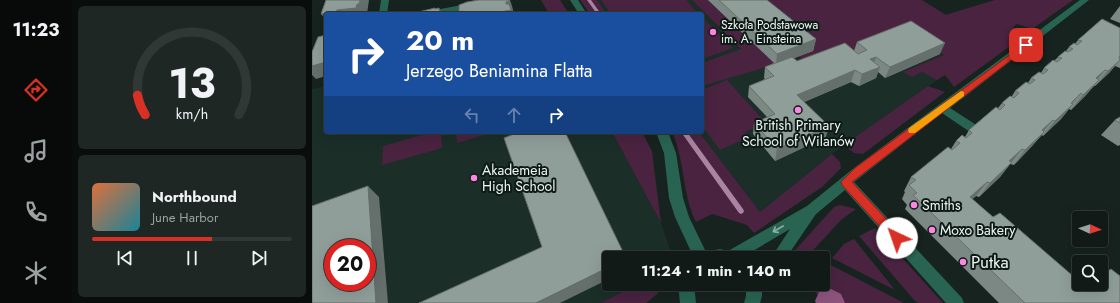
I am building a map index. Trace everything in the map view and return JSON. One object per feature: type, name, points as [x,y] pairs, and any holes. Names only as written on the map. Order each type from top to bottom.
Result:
[{"type":"street","points":[[383,12],[385,0]]},
{"type":"street","points":[[440,12],[501,0]]},
{"type":"street","points":[[574,0],[582,12]]},
{"type":"street","points":[[743,251],[812,210],[858,171],[1085,0]]},
{"type":"street","points":[[942,108],[977,130]]},
{"type":"street","points":[[663,134],[670,152],[676,198],[682,218],[698,251]]},
{"type":"street","points":[[846,182],[956,303]]},
{"type":"street","points":[[783,251],[812,210]]},
{"type":"shaded area","points":[[541,0],[560,0],[568,12],[548,12]]},
{"type":"shaded area","points":[[580,0],[597,0],[606,12],[589,12]]},
{"type":"shaded area","name":"British Primary School of Wilanów","points":[[597,0],[692,0],[704,12],[606,12]]},
{"type":"shaded area","points":[[601,0],[686,0],[697,12],[610,12]]},
{"type":"shaded area","points":[[692,0],[922,0],[946,15],[995,0],[1073,0],[1032,29],[1017,24],[1013,27],[1025,35],[954,87],[945,75],[937,80],[922,72],[912,77],[903,72],[944,55],[907,31],[851,53],[809,64],[800,57],[704,85],[704,62],[741,49]]},
{"type":"shaded area","name":"British Primary School of Wilanów","points":[[995,0],[1051,0],[832,154],[760,212],[701,134],[704,134],[704,12],[760,69]]},
{"type":"shaded area","points":[[704,19],[733,48],[704,58]]},
{"type":"shaded area","points":[[727,80],[766,123],[745,132],[749,137],[720,150],[704,129],[704,89]]},
{"type":"shaded area","name":"Akademeia High School","points":[[324,86],[324,134],[613,134],[661,223],[671,251],[602,251],[602,291],[659,291],[646,303],[312,303],[312,89]]},
{"type":"shaded area","points":[[928,86],[945,92],[863,154],[854,153],[844,145]]},
{"type":"shaded area","points":[[426,134],[441,134],[442,148],[382,165],[383,146]]},
{"type":"shaded area","points":[[456,134],[488,134],[457,143]]},
{"type":"shaded area","points":[[613,134],[643,134],[652,151],[661,223]]},
{"type":"shaded area","points":[[673,134],[701,134],[760,212],[832,154],[840,162],[841,168],[822,187],[754,233],[747,225],[712,214],[696,222],[688,200]]},
{"type":"shaded area","points":[[840,205],[856,209],[841,220],[812,251],[794,251],[834,207]]},
{"type":"shaded area","points":[[875,228],[943,303],[919,303],[915,301],[859,236]]},
{"type":"shaded area","points":[[854,239],[895,290],[832,258],[844,244]]},
{"type":"shaded area","points":[[830,265],[904,303],[842,303],[828,293],[820,299],[815,291],[830,291]]},
{"type":"shaded area","points":[[624,291],[659,291],[646,303],[601,303]]},
{"type":"building","points":[[326,0],[360,0],[356,8],[337,10],[336,12],[324,12],[324,14],[321,14]]},
{"type":"building","points":[[479,0],[509,0],[506,4],[509,4],[511,10],[500,12],[459,12],[459,5]]},
{"type":"building","points":[[719,0],[767,0],[816,39],[777,54]]},
{"type":"building","points":[[439,8],[440,12],[418,12]]},
{"type":"building","points":[[1102,19],[1120,28],[1120,60],[1108,71],[1105,70],[1097,77],[1096,78],[1099,80],[1083,95],[1081,93],[1071,103],[1073,104],[1055,121],[1053,120],[1042,130],[1044,132],[1025,150],[1022,149],[1009,161],[1012,162],[990,183],[987,182],[970,197],[993,217],[1000,213],[1072,275],[1072,291],[1108,291],[1108,271],[1111,269],[1120,276],[1120,303],[1025,303],[913,195],[917,193],[909,185],[916,180],[911,177],[948,147],[952,150],[960,143],[956,141],[962,135],[966,138],[972,133],[969,130],[996,107],[1000,110],[1005,105],[1002,103],[1010,96],[1014,98],[1019,93],[1015,91],[1026,82],[1030,84],[1035,80],[1031,78],[1039,72],[1043,74],[1048,70],[1044,68],[1053,60],[1057,62],[1062,58],[1058,57],[1065,51],[1068,52],[1073,49],[1069,47],[1074,43],[1077,45],[1082,41],[1078,40]]},
{"type":"building","points":[[911,21],[945,43],[890,67],[876,57],[870,59],[880,67],[862,74],[855,70],[797,95],[829,126],[777,149],[754,123],[775,114],[749,86],[774,76],[765,67],[792,57],[797,61],[845,43],[858,54],[867,50],[857,42]]},
{"type":"building","points":[[324,36],[324,63],[312,66],[312,52],[318,37]]},
{"type":"building","points":[[1120,117],[1120,123],[1115,120]]},
{"type":"building","points":[[514,134],[566,134],[623,251],[602,251],[602,270],[536,303],[419,303],[542,247],[504,138]]},
{"type":"building","points":[[368,186],[372,239],[324,239],[324,291],[375,291],[376,303],[312,303],[312,206]]},
{"type":"waterway","points":[[589,0],[598,12]]},
{"type":"waterway","points":[[685,134],[741,211]]},
{"type":"slow traffic","points":[[912,130],[961,94]]},
{"type":"place","name":"Szkoła Podstawowa im. A. Einsteina","points":[[713,32]]},
{"type":"place","name":"British Primary School of Wilanów","points":[[798,110]]},
{"type":"place","name":"Akademeia High School","points":[[474,178]]},
{"type":"place","name":"Smiths","points":[[914,205]]},
{"type":"place","name":"Moxo Bakery","points":[[932,230]]},
{"type":"place","name":"Putka","points":[[963,262]]},
{"type":"route","points":[[897,238],[846,182],[858,171],[1026,45]]}]
